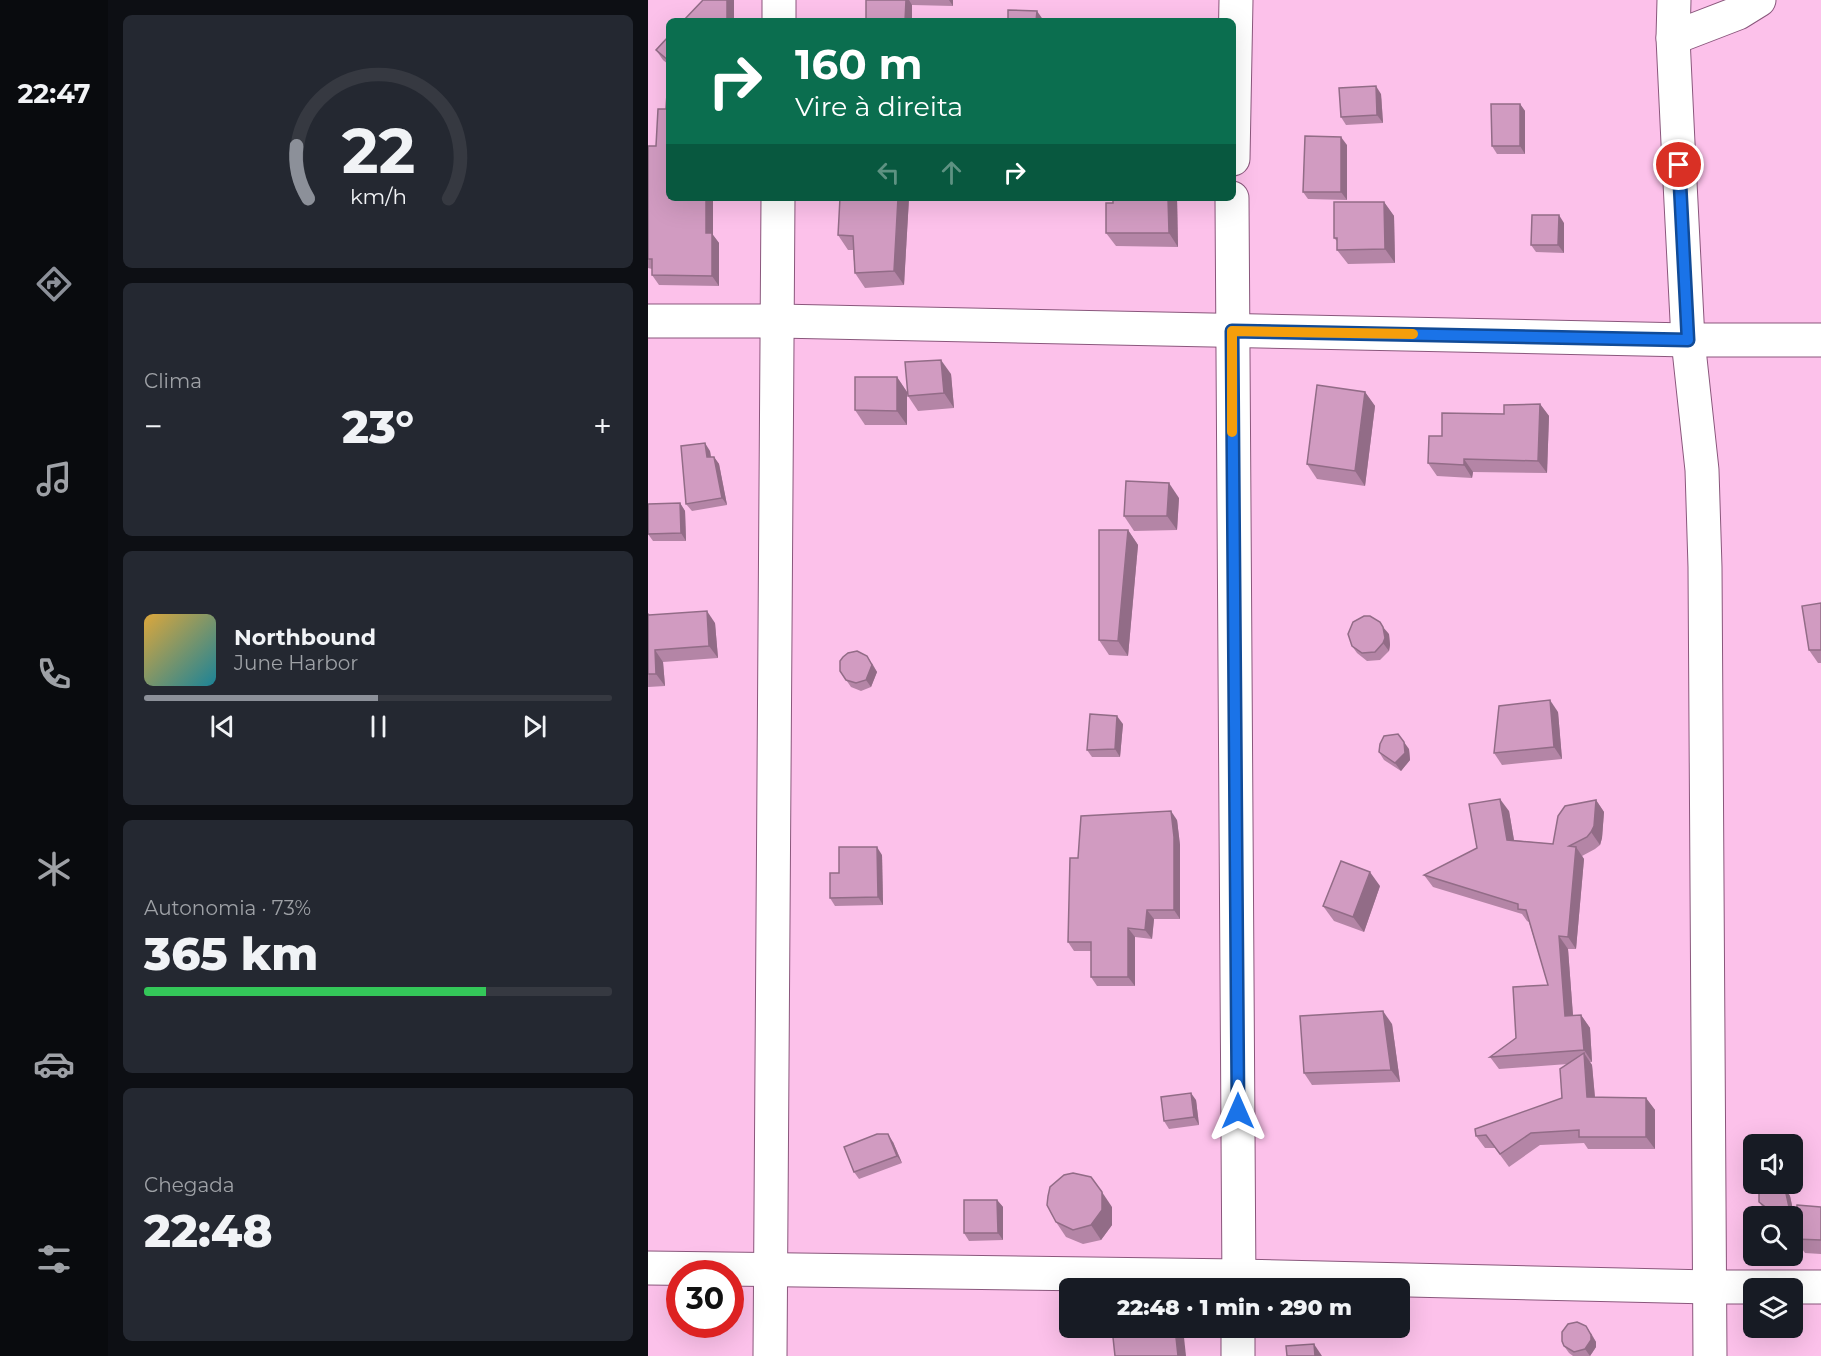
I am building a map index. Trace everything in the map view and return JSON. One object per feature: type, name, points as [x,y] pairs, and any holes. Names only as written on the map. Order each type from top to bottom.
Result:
[{"type":"street","points":[[779,0],[779,18]]},
{"type":"street","points":[[1236,0],[1236,18]]},
{"type":"street","points":[[1674,0],[1673,38],[1688,340],[1702,470],[1705,567],[1710,1356]]},
{"type":"street","points":[[1673,38],[1737,13],[1759,0]]},
{"type":"street","points":[[770,1356],[778,201]]},
{"type":"street","points":[[1232,201],[1239,1278]]},
{"type":"street","points":[[648,321],[778,321],[1688,340],[1821,340]]},
{"type":"street","points":[[648,1268],[1083,1278]]},
{"type":"street","points":[[1410,1284],[1821,1287]]},
{"type":"street","points":[[1238,1338],[1238,1356]]},
{"type":"building","points":[[703,0],[727,0],[727,18],[686,18]]},
{"type":"building","points":[[866,0],[906,0],[905,18],[866,18]]},
{"type":"building","points":[[1008,10],[1037,11],[1036,18],[1008,18]]},
{"type":"building","points":[[666,39],[666,58],[656,50]]},
{"type":"building","points":[[1376,86],[1377,115],[1341,117],[1339,88]]},
{"type":"building","points":[[1491,104],[1520,104],[1520,146],[1492,146]]},
{"type":"building","points":[[658,109],[666,109],[666,201],[706,201],[706,233],[712,233],[712,276],[652,275],[652,259],[648,259],[648,146],[656,146]]},
{"type":"building","points":[[1305,136],[1341,137],[1341,192],[1303,192]]},
{"type":"building","points":[[840,201],[898,201],[894,271],[855,273],[853,236],[838,235]]},
{"type":"building","points":[[1113,201],[1168,201],[1169,233],[1106,233],[1106,203],[1113,203]]},
{"type":"building","points":[[1334,202],[1384,202],[1385,249],[1337,250],[1337,238],[1334,238]]},
{"type":"building","points":[[1532,215],[1559,215],[1558,245],[1531,245]]},
{"type":"building","points":[[941,360],[944,393],[908,396],[905,362]]},
{"type":"building","points":[[855,377],[897,377],[897,411],[855,410]]},
{"type":"building","points":[[1317,385],[1365,392],[1355,471],[1307,464]]},
{"type":"building","points":[[1540,404],[1538,461],[1464,459],[1464,465],[1428,463],[1429,436],[1442,436],[1442,413],[1504,414],[1504,405]]},
{"type":"building","points":[[705,443],[707,457],[714,457],[722,498],[686,504],[681,446]]},
{"type":"building","points":[[1126,481],[1169,483],[1167,516],[1124,516]]},
{"type":"building","points":[[680,503],[681,533],[648,534],[648,504]]},
{"type":"building","points":[[1099,530],[1128,530],[1118,641],[1099,640]]},
{"type":"building","points":[[1821,603],[1821,650],[1809,650],[1802,606]]},
{"type":"building","points":[[707,611],[709,646],[655,650],[656,674],[648,674],[648,614]]},
{"type":"building","points":[[1364,616],[1370,616],[1380,622],[1383,627],[1385,638],[1375,652],[1362,653],[1352,646],[1348,634],[1353,622]]},
{"type":"building","points":[[857,651],[867,656],[872,665],[866,680],[856,683],[846,680],[840,671],[840,661],[848,653]]},
{"type":"building","points":[[1550,700],[1554,747],[1494,753],[1499,706]]},
{"type":"building","points":[[1090,714],[1117,716],[1115,749],[1087,750]]},
{"type":"building","points":[[1398,734],[1404,742],[1405,753],[1395,763],[1379,752],[1384,736]]},
{"type":"building","points":[[1500,799],[1507,840],[1553,844],[1558,816],[1565,806],[1596,800],[1594,826],[1591,832],[1587,837],[1569,846],[1576,847],[1568,937],[1559,936],[1565,1016],[1581,1015],[1584,1050],[1490,1057],[1516,1038],[1513,987],[1548,985],[1526,910],[1518,909],[1518,904],[1424,875],[1477,848],[1469,804]]},
{"type":"building","points":[[1171,811],[1174,837],[1174,910],[1147,910],[1145,930],[1128,928],[1128,977],[1091,977],[1091,942],[1068,942],[1070,858],[1078,858],[1081,816]]},
{"type":"building","points":[[839,847],[877,847],[878,897],[830,898],[830,873],[839,873]]},
{"type":"building","points":[[1341,861],[1370,872],[1353,917],[1323,906]]},
{"type":"building","points":[[1383,1011],[1391,1070],[1304,1073],[1300,1016]]},
{"type":"building","points":[[1584,1053],[1587,1097],[1646,1098],[1646,1137],[1579,1137],[1579,1130],[1531,1133],[1500,1154],[1486,1135],[1476,1136],[1475,1129],[1562,1098],[1560,1069]]},
{"type":"building","points":[[1191,1093],[1194,1117],[1164,1121],[1161,1097]]},
{"type":"building","points":[[877,1134],[888,1134],[897,1156],[854,1172],[844,1147]]},
{"type":"building","points":[[1073,1173],[1091,1177],[1102,1192],[1102,1210],[1091,1225],[1073,1230],[1056,1222],[1047,1205],[1050,1187],[1064,1175]]},
{"type":"building","points":[[1759,1194],[1786,1194],[1789,1206],[1764,1206],[1759,1202]]},
{"type":"building","points":[[964,1200],[997,1200],[998,1233],[964,1233]]},
{"type":"building","points":[[1797,1205],[1821,1207],[1821,1240],[1803,1239],[1803,1206]]},
{"type":"building","points":[[1577,1322],[1586,1326],[1591,1340],[1585,1349],[1574,1352],[1564,1346],[1562,1332],[1568,1324]]},
{"type":"building","points":[[1113,1338],[1176,1338],[1178,1356],[1115,1356]]},
{"type":"building","points":[[1314,1344],[1315,1356],[1287,1356],[1286,1346]]},
{"type":"slow traffic","points":[[1232,432],[1232,331],[1413,334]]},
{"type":"route","points":[[1238,1111],[1232,331],[1688,340],[1679,165]]}]
